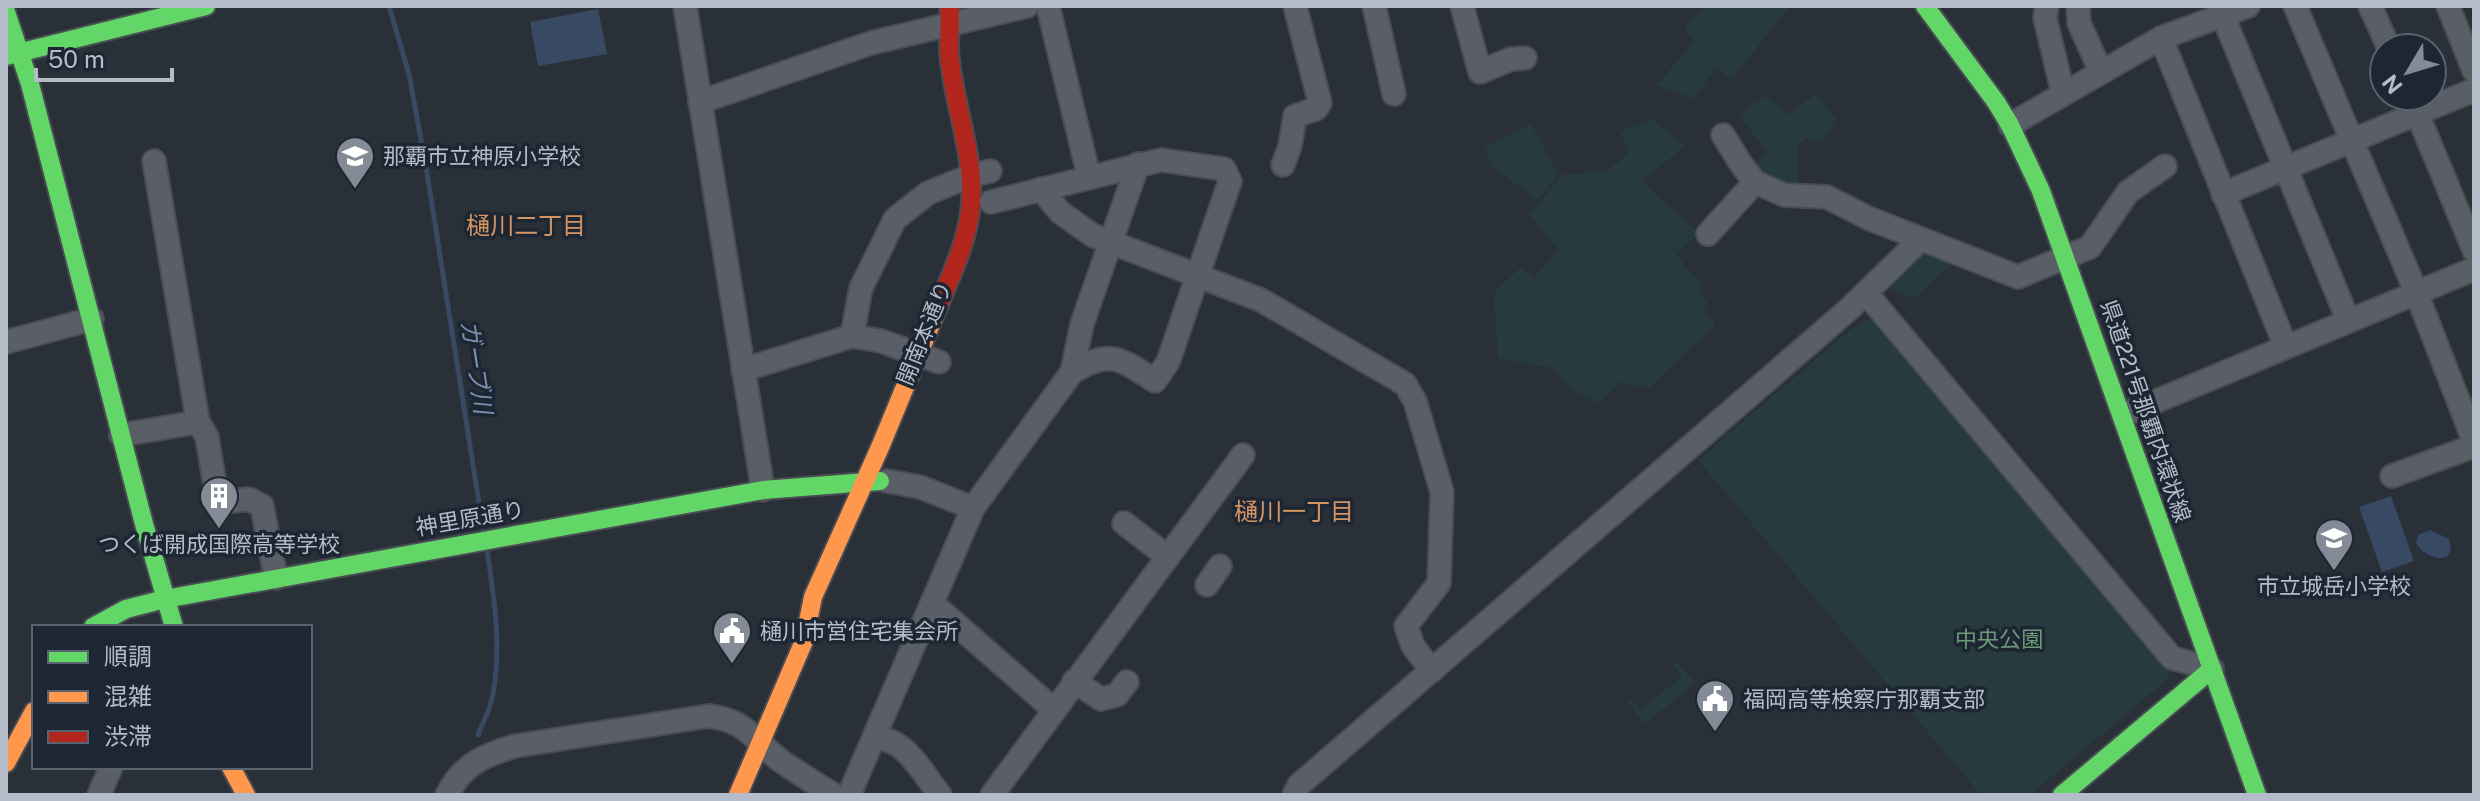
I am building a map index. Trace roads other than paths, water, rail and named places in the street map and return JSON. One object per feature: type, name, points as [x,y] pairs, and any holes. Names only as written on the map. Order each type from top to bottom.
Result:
[{"type":"main road","points":[[13,54],[166,11],[206,6]]},
{"type":"main road","name":"県道221号那覇内環状線","points":[[1925,6],[2010,125],[2041,191],[2257,795]]},
{"type":"main road","points":[[6,12],[13,54],[30,84],[173,625]]},
{"type":"main road","points":[[951,15],[966,45]]},
{"type":"main road","name":"開南本通り","points":[[951,15],[949,58],[991,202],[987,225]]},
{"type":"main road","name":"開南本通り","points":[[804,641],[813,597],[863,482],[934,360],[971,203],[983,167]]},
{"type":"main road","name":"神里原通り","points":[[97,625],[126,609],[165,599],[491,538],[763,490],[887,481]]},
{"type":"main road","name":"開南本通り","points":[[738,795],[804,641],[835,593]]},
{"type":"main road","points":[[2062,795],[2212,669]]},
{"type":"main road","points":[[6,763],[32,715]]},
{"type":"main road","points":[[232,769],[246,795]]},
{"type":"street","points":[[685,6],[763,490]]},
{"type":"street","points":[[700,102],[951,15],[1027,6]]},
{"type":"street","points":[[1048,6],[1089,177]]},
{"type":"street","points":[[1283,165],[1295,116],[1316,109],[1320,103],[1295,6]]},
{"type":"street","points":[[1374,6],[1394,94]]},
{"type":"street","points":[[1462,6],[1480,72],[1511,59],[1525,58]]},
{"type":"street","points":[[2047,6],[2045,18],[2063,93]]},
{"type":"street","points":[[2078,6],[2079,23],[2101,72]]},
{"type":"street","points":[[2010,125],[2161,38],[2224,11],[2248,6]]},
{"type":"street","points":[[2295,6],[2416,292],[2474,444],[2392,476]]},
{"type":"street","points":[[2370,6],[2382,32]]},
{"type":"street","points":[[2448,6],[2474,71]]},
{"type":"street","points":[[2224,11],[2348,320]]},
{"type":"street","points":[[2161,38],[2285,345]]},
{"type":"street","points":[[2448,96],[2474,90]]},
{"type":"street","points":[[2223,194],[2353,141],[2401,112]]},
{"type":"street","points":[[2417,112],[2474,250]]},
{"type":"street","points":[[1723,135],[1755,182],[1784,195],[1827,197],[1920,240],[2018,277],[2090,247],[2128,192],[2165,166]]},
{"type":"street","points":[[849,795],[973,508],[1072,372],[1106,356],[1120,359],[1155,381],[1168,362],[1230,181],[1224,169],[1161,160],[991,202]]},
{"type":"street","points":[[154,161],[198,422],[207,437],[216,491],[232,501],[249,499],[262,506],[276,578]]},
{"type":"street","points":[[1072,372],[1082,324],[1138,164]]},
{"type":"street","points":[[852,336],[861,288],[895,219],[928,193],[983,167]]},
{"type":"street","points":[[1708,234],[1755,182]]},
{"type":"street","points":[[1041,189],[1075,225],[1110,243],[1261,300],[1405,384],[1415,401],[1442,492],[1439,583],[1406,626],[1413,646],[1432,671]]},
{"type":"street","points":[[1294,795],[1299,785],[1866,293],[1920,240]]},
{"type":"street","points":[[2123,415],[2285,345],[2474,269]]},
{"type":"street","points":[[1866,293],[2172,658],[2212,669]]},
{"type":"street","points":[[6,342],[92,319]]},
{"type":"street","points":[[743,370],[852,336],[881,341],[934,360]]},
{"type":"street","points":[[121,435],[198,422]]},
{"type":"street","points":[[992,795],[1243,455]]},
{"type":"street","points":[[887,481],[920,487],[973,508]]},
{"type":"street","points":[[1124,523],[1168,557]]},
{"type":"street","points":[[1207,585],[1220,566]]},
{"type":"street","points":[[932,603],[1053,709]]},
{"type":"street","points":[[1074,681],[1101,699],[1117,695],[1127,682]]},
{"type":"street","points":[[447,795],[456,778],[472,762],[485,755],[515,746],[709,716],[743,725],[780,760],[834,795]]},
{"type":"street","points":[[874,739],[897,742],[940,795]]},
{"type":"street","points":[[99,795],[110,769]]},
{"type":"water","points":[[598,9],[607,54],[538,66],[530,22]]},
{"type":"water","points":[[2391,496],[2414,561],[2382,572],[2359,507]]},
{"type":"water","points":[[2430,530],[2449,539],[2451,551],[2447,557],[2429,555],[2416,543],[2418,535]]},
{"type":"waterway","name":"ガーブ川","points":[[389,6],[409,74],[427,173],[483,528]]},
{"type":"waterway","name":"ガーブ川","points":[[478,735],[492,699],[497,658],[487,550]]},
{"type":"place","name":"那覇市立神原小学校","points":[[355,190]]},
{"type":"place","name":"つくば開成国際高等学校","points":[[219,530]]},
{"type":"place","name":"市立城岳小学校","points":[[2334,572]]},
{"type":"place","name":"樋川市営住宅集会所","points":[[732,665]]},
{"type":"place","name":"福岡高等検察庁那覇支部","points":[[1715,733]]},
{"type":"district","name":"樋川二丁目","points":[[526,226]]},
{"type":"district","name":"樋川一丁目","points":[[1294,512]]},
{"type":"park label","name":"中央公園","points":[[1999,639]]}]
